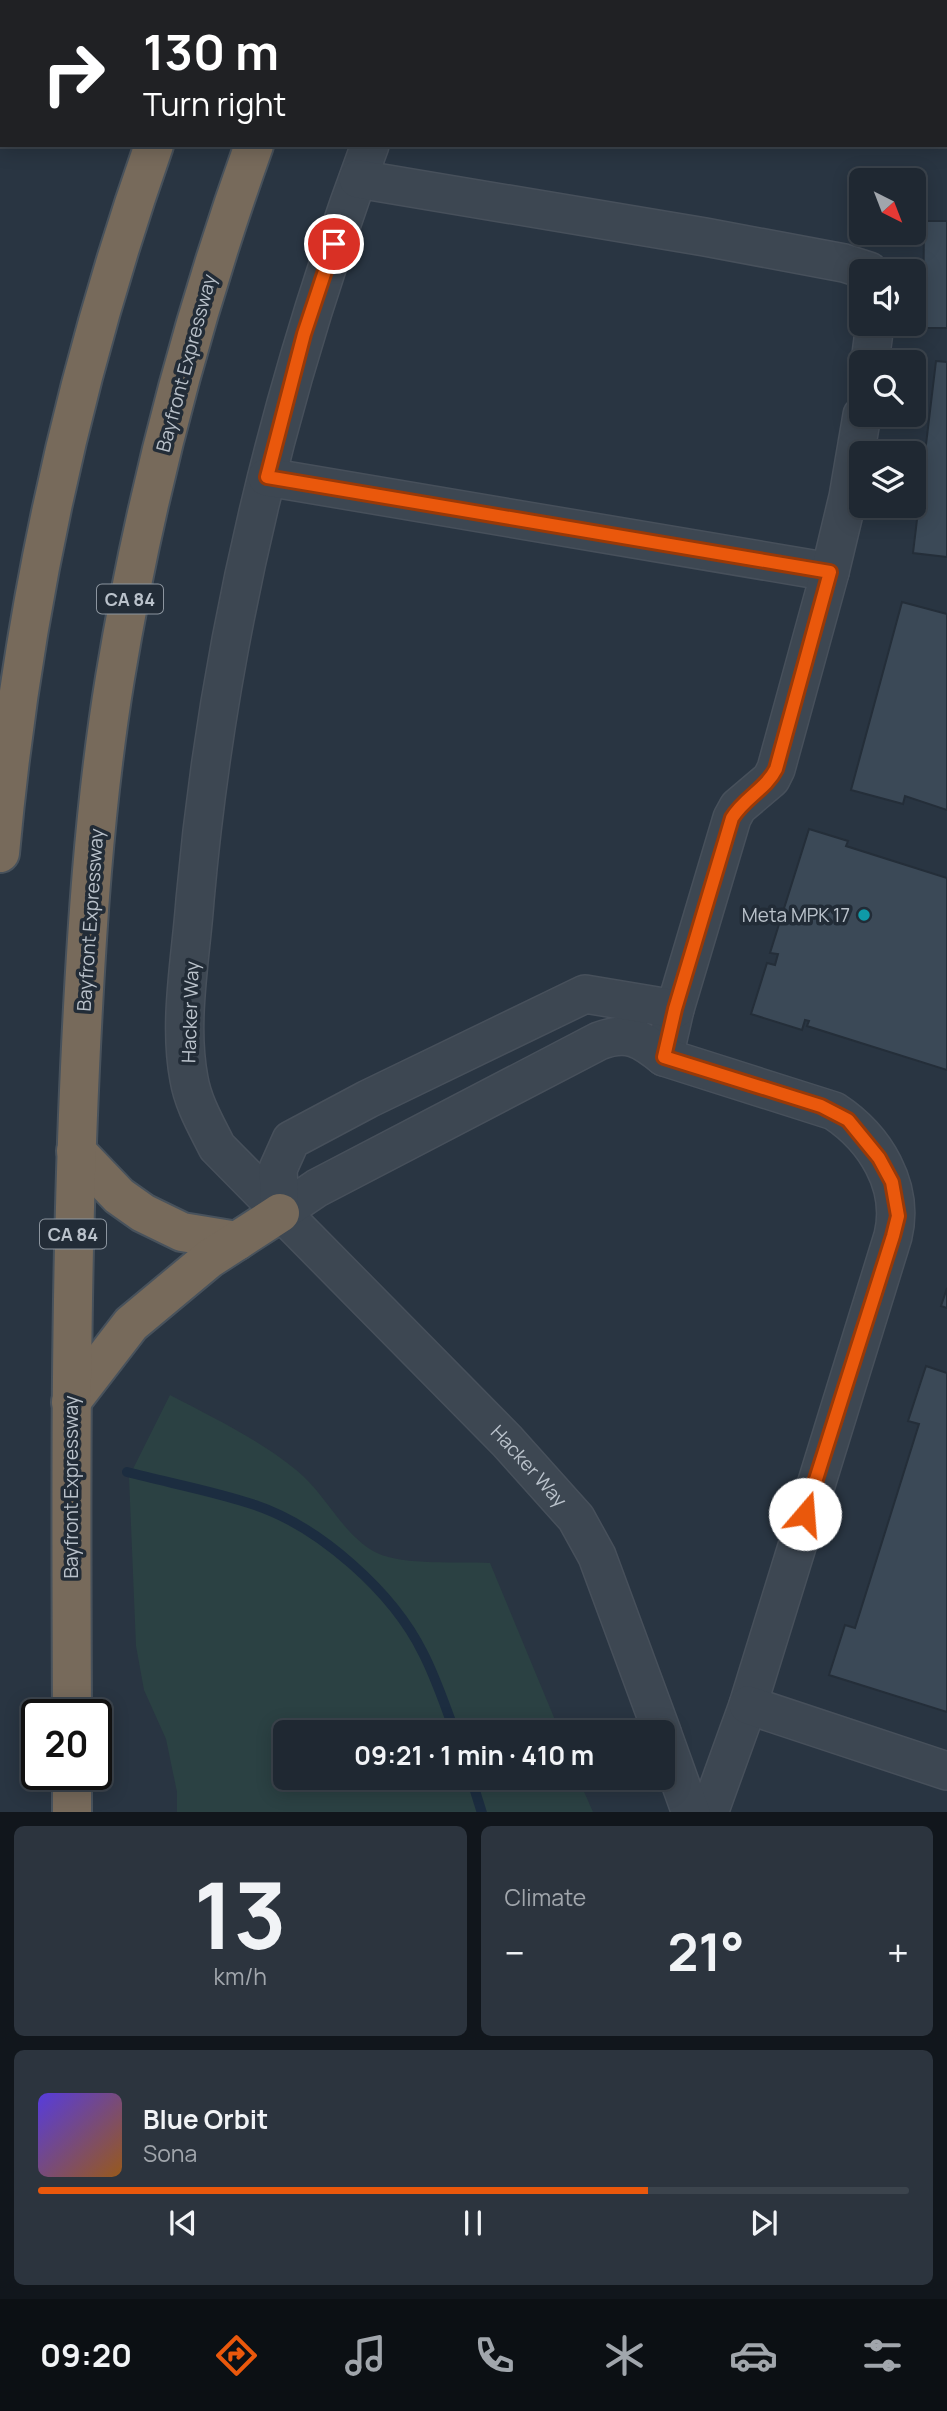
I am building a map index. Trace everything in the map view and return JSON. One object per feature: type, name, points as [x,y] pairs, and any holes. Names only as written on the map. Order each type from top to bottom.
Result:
[{"type":"highway","points":[[0,853],[23,656],[48,516],[83,369],[119,244],[153,147]]},
{"type":"highway","name":"Bayfront Expressway","points":[[72,1699],[71,1402],[76,1150],[86,946],[98,805],[115,679],[144,530],[173,405],[212,270],[253,147]]},
{"type":"highway","points":[[76,1150],[119,1196],[142,1213],[182,1232],[237,1241]]},
{"type":"highway","points":[[71,1402],[131,1324],[209,1259],[280,1213]]},
{"type":"highway","points":[[72,1790],[72,1812]]},
{"type":"lane","name":"Hacker Way","points":[[369,147],[304,334],[247,553],[219,701],[200,849],[186,1038],[188,1077],[193,1098],[216,1147],[507,1441],[576,1518],[597,1556],[658,1720]]},
{"type":"lane","points":[[358,179],[705,237],[849,265]]},
{"type":"lane","points":[[664,1057],[675,1009],[732,818],[738,807],[771,779],[776,769],[830,572],[848,497],[860,427]]},
{"type":"lane","points":[[267,477],[830,572]]},
{"type":"lane","points":[[280,1213],[278,1169],[291,1140],[368,1099],[585,993],[675,1009]]},
{"type":"lane","points":[[280,1213],[317,1188],[599,1041],[626,1035],[642,1039],[664,1057],[834,1111],[853,1126],[879,1158],[888,1173],[897,1199],[898,1216],[893,1236],[748,1705],[709,1812]]},
{"type":"lane","points":[[748,1705],[947,1771]]},
{"type":"lane","name":"Hacker Way","points":[[675,1767],[691,1812]]},
{"type":"green space","points":[[170,1395],[239,1432],[289,1464],[312,1485],[356,1538],[377,1553],[402,1560],[490,1563],[555,1720],[273,1720],[273,1790],[583,1790],[593,1812],[177,1812],[177,1792],[166,1739],[144,1690],[136,1646],[129,1477]]},
{"type":"building","points":[[926,221],[947,221],[947,328],[926,328],[926,259],[924,259]]},
{"type":"building","points":[[936,361],[947,362],[947,557],[913,553],[917,518],[926,518],[926,444]]},
{"type":"building","points":[[902,602],[947,614],[947,810],[905,796],[903,804],[851,790]]},
{"type":"building","name":"Meta MPK 17","points":[[809,829],[848,841],[846,846],[947,878],[947,1070],[807,1026],[809,1021],[805,1020],[802,1030],[751,1014],[767,963],[775,965],[778,954],[770,953]]},
{"type":"building","points":[[947,1288],[947,1308],[941,1306]]},
{"type":"building","points":[[926,1366],[947,1373],[947,1712],[829,1675],[845,1625],[855,1628],[919,1424],[908,1421]]},
{"type":"waterway","points":[[127,1472],[255,1505],[280,1515],[329,1545],[374,1585],[410,1630],[432,1672],[450,1720]]},
{"type":"waterway","points":[[475,1790],[482,1812]]},
{"type":"place","name":"Meta MPK 17","points":[[864,915]]},
{"type":"route","points":[[334,244],[304,334],[267,477],[830,572],[776,769],[771,779],[738,807],[732,818],[675,1009],[664,1057],[834,1111],[848,1120],[859,1132],[879,1158],[892,1182],[898,1216],[893,1236],[805,1514]]}]
